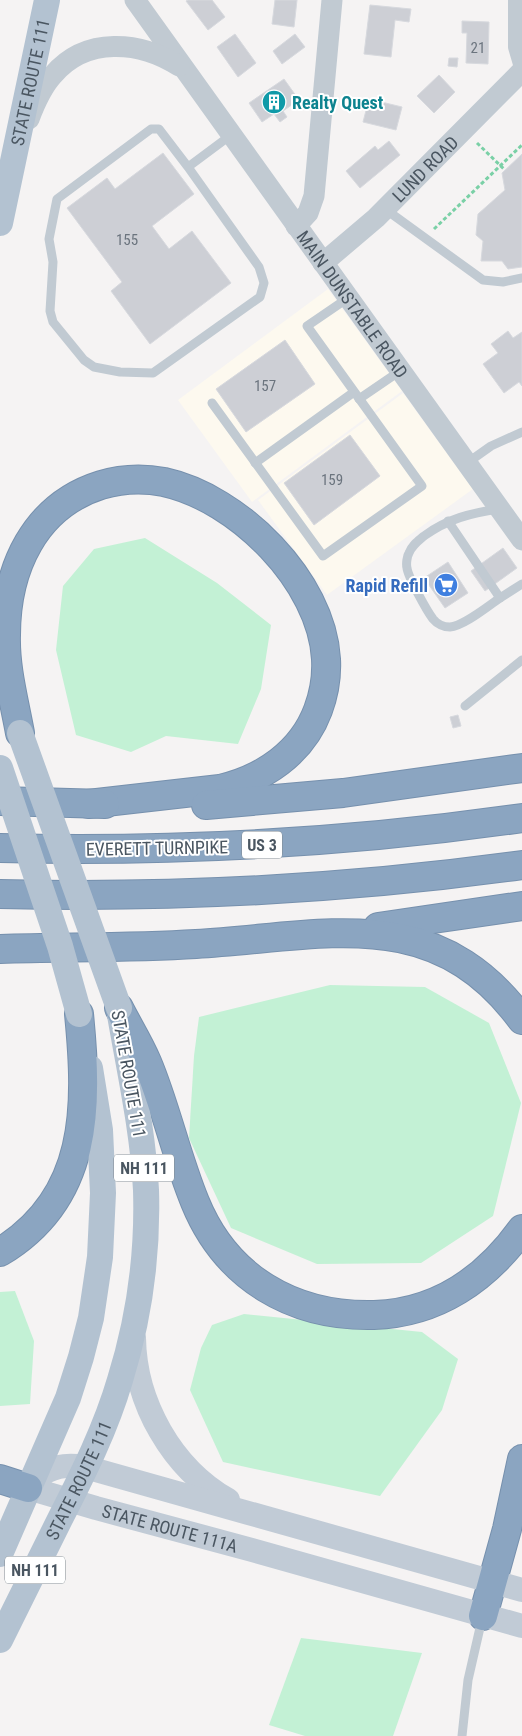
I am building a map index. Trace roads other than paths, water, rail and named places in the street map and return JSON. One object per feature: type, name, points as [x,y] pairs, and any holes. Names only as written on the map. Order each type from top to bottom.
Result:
[{"type":"highway","points":[[20,733],[6,660],[9,599],[14,575],[27,545],[38,528],[59,506],[76,495],[104,484],[134,480],[159,481],[184,488],[224,508],[265,541],[291,572],[306,595],[316,617],[325,649],[326,669],[324,688],[315,717],[304,735],[292,750],[270,769],[237,785],[220,789],[88,804]]},
{"type":"highway","points":[[0,801],[182,806],[381,789],[522,768]]},
{"type":"highway","name":"EVERETT TURNPIKE","points":[[0,848],[167,849],[292,843],[409,833],[522,818]]},
{"type":"highway","points":[[0,894],[157,895],[273,891],[406,880],[522,865]]},
{"type":"highway","points":[[0,947],[199,944],[339,933],[522,906]]},
{"type":"highway","points":[[339,933],[375,934],[402,938],[446,954],[470,968],[494,986],[522,1020]]},
{"type":"highway","points":[[118,1008],[147,1062],[186,1179],[203,1220],[214,1239],[238,1266],[254,1280],[275,1293],[307,1307],[344,1314],[382,1314],[418,1308],[445,1298],[472,1282],[504,1253],[522,1229]]},
{"type":"highway","points":[[0,1252],[27,1232],[44,1215],[64,1184],[76,1154],[82,1127],[84,1099],[79,1014]]},
{"type":"highway","points":[[483,1616],[507,1529],[522,1459]]},
{"type":"highway","points":[[0,1479],[28,1488]]},
{"type":"main road","name":"STATE ROUTE 111","points":[[0,223],[47,0]]},
{"type":"main road","name":"STATE ROUTE 111","points":[[0,678],[118,1008],[139,1119],[146,1190],[142,1271],[134,1328],[116,1396],[70,1500],[0,1640]]},
{"type":"main road","name":"STATE ROUTE 111","points":[[0,768],[60,946],[79,1014],[95,1098],[102,1161],[103,1211],[100,1257],[91,1318],[77,1371],[61,1415],[0,1554]]},
{"type":"main road","points":[[134,1328],[135,1356],[143,1389],[157,1424],[176,1456],[207,1487],[238,1505],[273,1520]]},
{"type":"main road","name":"STATE ROUTE 111A","points":[[522,1590],[85,1467],[66,1465],[53,1468],[37,1477],[28,1488],[522,1626]]},
{"type":"street","name":"MAIN DUNSTABLE ROAD","points":[[136,0],[183,69],[522,540]]},
{"type":"street","points":[[296,226],[308,213],[314,196],[332,0]]},
{"type":"street","points":[[517,0],[517,47],[522,64]]},
{"type":"street","name":"MAIN DUNSTABLE ROAD","points":[[10,176],[27,125],[40,94],[52,76],[72,58],[99,48],[125,46],[152,52],[183,69]]},
{"type":"street","name":"LUND ROAD","points":[[323,263],[354,238],[385,209],[522,71]]},
{"type":"lane","points":[[151,128],[159,129],[188,167],[259,266],[264,284],[260,297],[153,373],[120,372],[94,368],[84,360],[54,322],[50,311],[53,262],[50,239],[57,199],[151,128]]},
{"type":"lane","points":[[188,167],[231,135]]},
{"type":"lane","points":[[385,209],[483,280],[503,282],[522,278]]},
{"type":"lane","points":[[212,403],[323,556],[422,486],[307,326],[348,298]]},
{"type":"lane","points":[[255,463],[400,370]]},
{"type":"lane","points":[[466,463],[491,446],[522,432]]},
{"type":"lane","points":[[500,509],[475,512],[448,521],[414,544],[408,554],[407,568],[411,579],[434,620],[443,626],[452,627],[463,622],[522,584]]},
{"type":"lane","points":[[448,521],[500,598]]},
{"type":"lane","points":[[465,706],[522,660]]},
{"type":"lane","points":[[462,1736],[469,1673],[483,1616]]},
{"type":"place","name":"Realty Quest","points":[[274,102]]},
{"type":"place","name":"Rapid Refill","points":[[446,585]]}]
